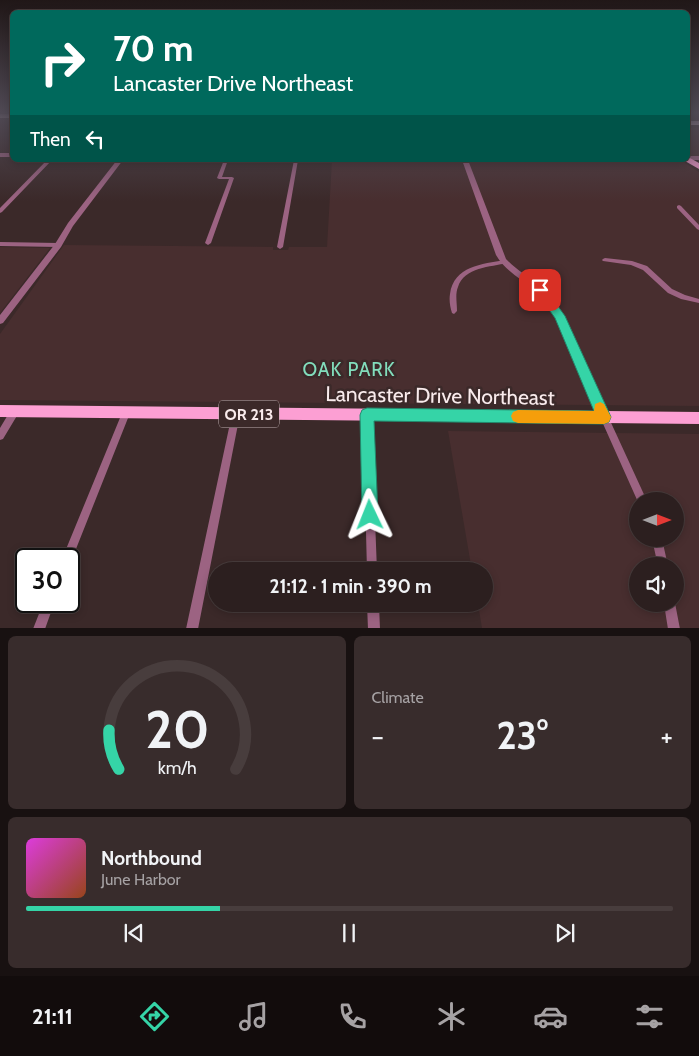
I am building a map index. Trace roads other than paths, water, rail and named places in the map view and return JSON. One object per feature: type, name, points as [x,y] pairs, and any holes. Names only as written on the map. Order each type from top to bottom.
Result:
[{"type":"main road","name":"Lancaster Drive Northeast","points":[[0,411],[699,418]]},
{"type":"street","points":[[0,211],[48,162]]},
{"type":"street","points":[[0,321],[118,162]]},
{"type":"street","points":[[208,243],[232,178],[218,178],[225,162]]},
{"type":"street","points":[[280,247],[296,162]]},
{"type":"street","points":[[466,162],[490,228],[505,262],[540,290],[556,310],[638,492]]},
{"type":"street","points":[[679,207],[699,228]]},
{"type":"street","points":[[0,244],[58,245]]},
{"type":"street","points":[[605,260],[632,263],[645,268],[670,291],[699,301]]},
{"type":"street","points":[[454,311],[452,291],[457,279],[471,270],[505,262]]},
{"type":"street","points":[[0,436],[15,411]]},
{"type":"street","points":[[71,548],[126,413]]},
{"type":"street","points":[[192,628],[236,414]]},
{"type":"street","points":[[367,415],[372,562]]},
{"type":"street","points":[[373,612],[374,628]]},
{"type":"street","points":[[671,612],[674,628]]},
{"type":"street","points":[[39,628],[45,613]]},
{"type":"district","name":"OAK PARK","points":[[349,369]]}]
